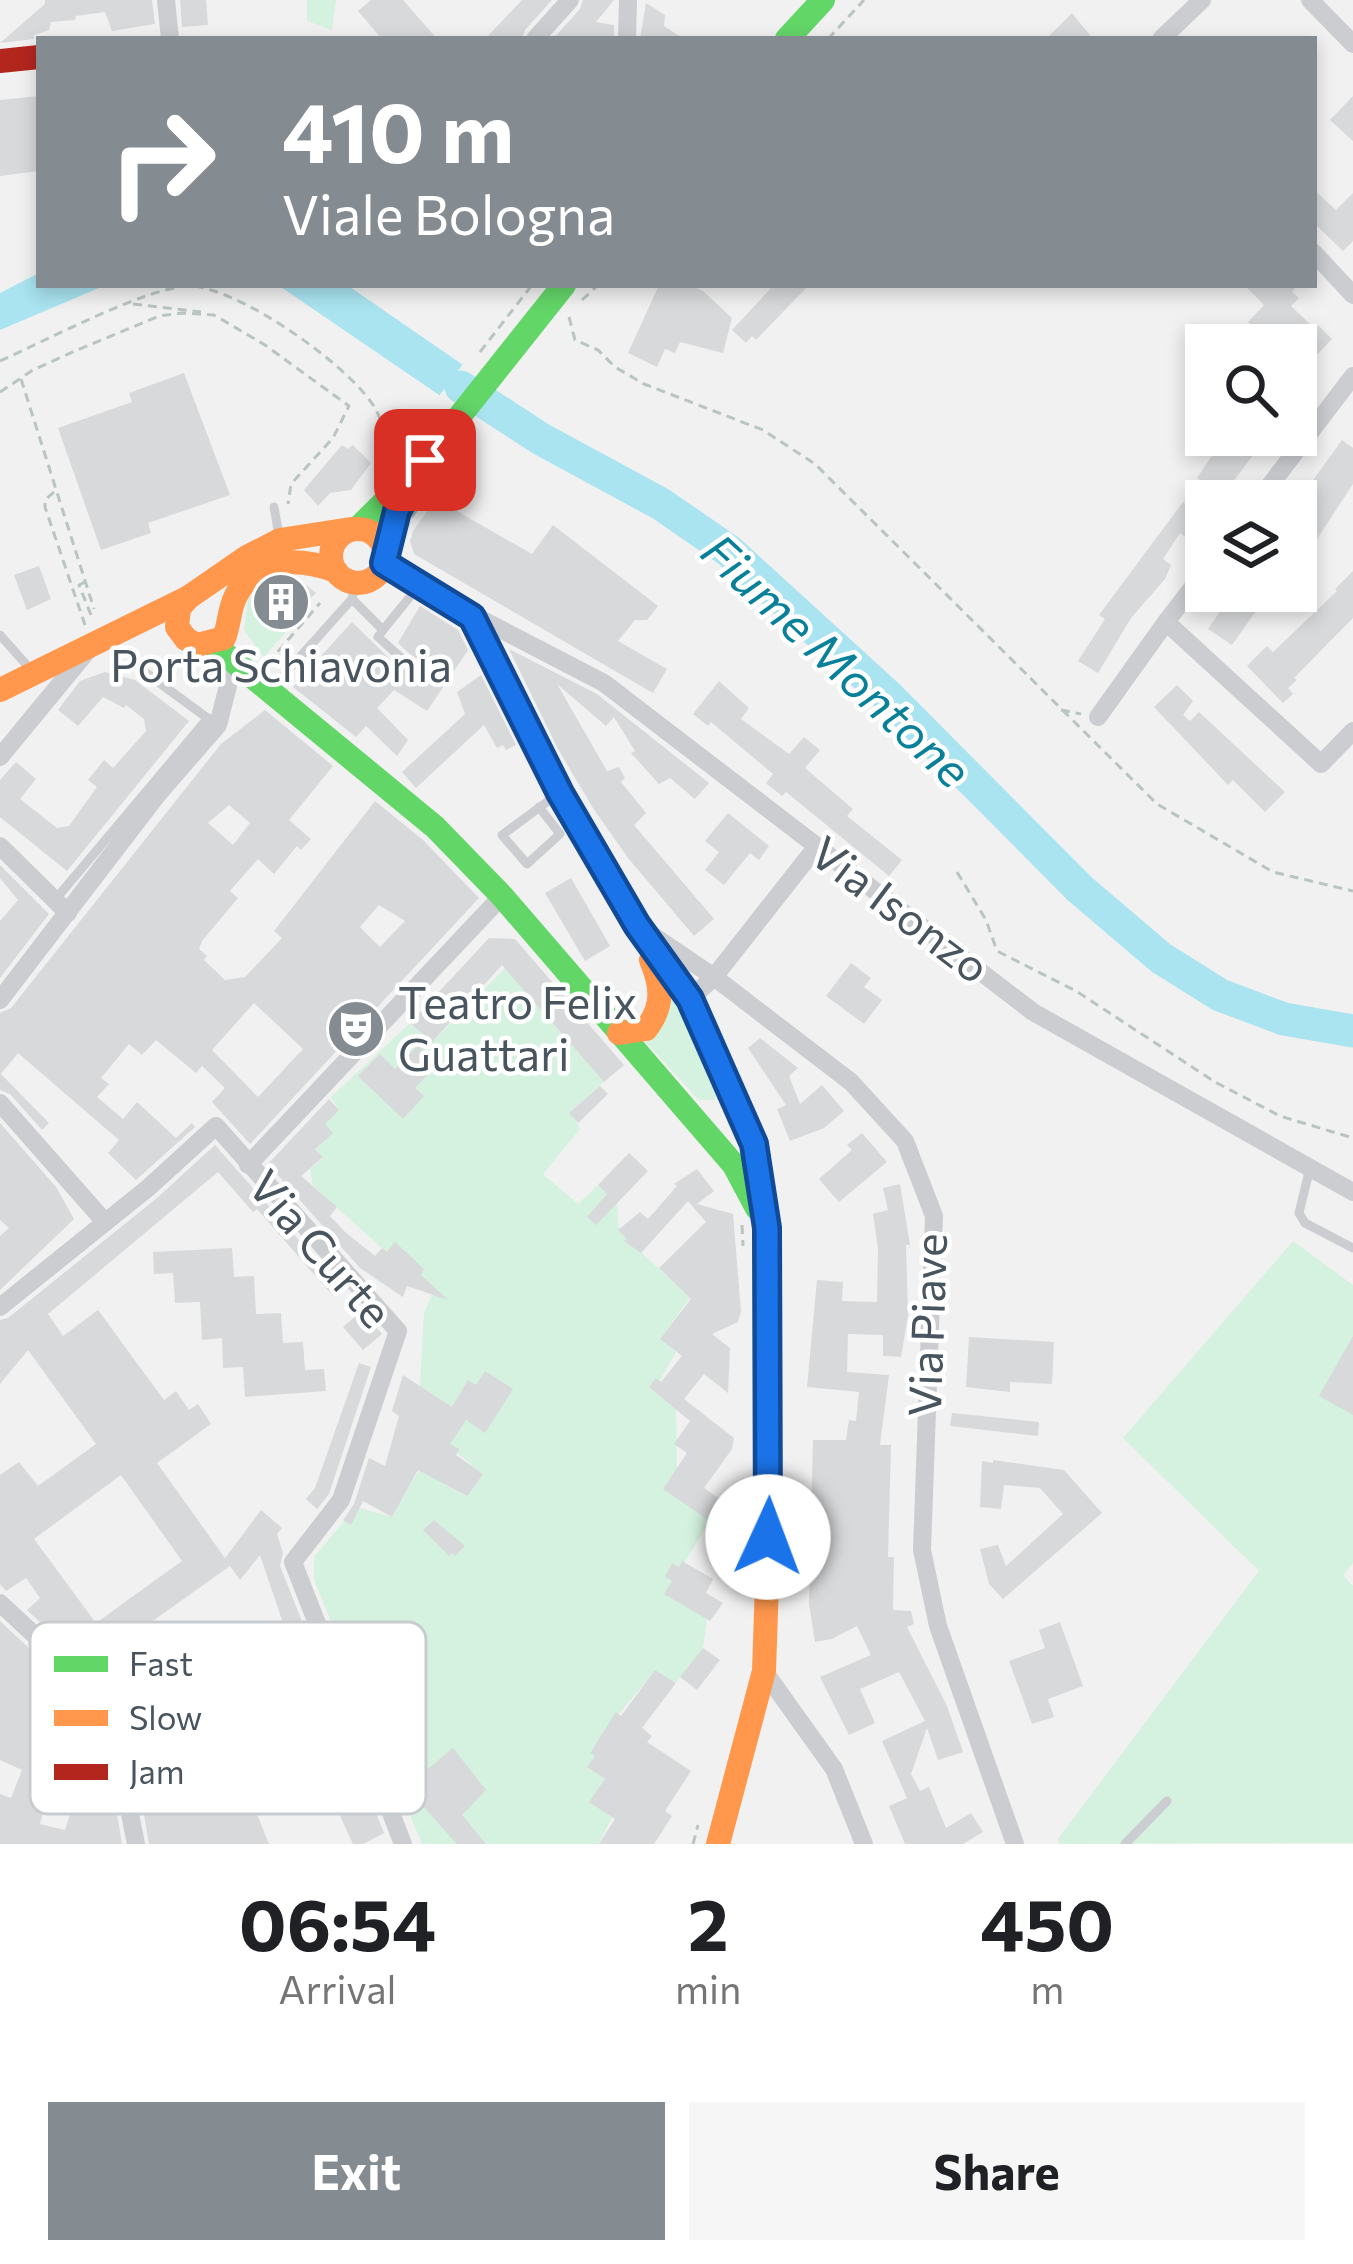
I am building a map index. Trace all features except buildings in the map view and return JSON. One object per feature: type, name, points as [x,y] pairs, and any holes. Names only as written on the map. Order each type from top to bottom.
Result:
[{"type":"main road","points":[[790,36],[823,0]]},
{"type":"main road","points":[[0,61],[36,58]]},
{"type":"main road","points":[[207,646],[230,627],[239,590],[267,564],[298,560],[348,584],[376,577],[389,562],[397,511],[525,313],[570,295]]},
{"type":"main road","points":[[348,584],[333,547],[424,473]]},
{"type":"main road","points":[[118,632],[189,597],[280,540],[354,529],[376,535],[389,562],[472,617],[549,800],[690,999],[754,1144],[767,1228],[771,1448],[764,1671],[718,1844]]},
{"type":"main road","points":[[179,631],[179,608],[189,597]]},
{"type":"main road","points":[[0,689],[35,673],[88,636],[152,626],[179,631],[190,644],[207,646],[262,684],[435,827],[502,896],[734,1165],[767,1228]]},
{"type":"main road","points":[[619,1033],[646,1029],[657,1016],[663,987],[637,925]]},
{"type":"main road","points":[[689,1114],[724,1112],[732,1091]]},
{"type":"street","points":[[166,0],[170,36]]},
{"type":"street","points":[[538,36],[570,0]]},
{"type":"street","points":[[627,36],[628,0]]},
{"type":"street","points":[[1164,36],[1202,0]]},
{"type":"street","points":[[1310,0],[1353,44]]},
{"type":"street","points":[[1317,257],[1353,295]]},
{"type":"street","points":[[1274,480],[1353,376]]},
{"type":"street","points":[[1098,717],[1185,597]]},
{"type":"street","name":"Via Isonzo","points":[[460,608],[604,683],[1033,1012],[1353,1192]]},
{"type":"street","points":[[1166,622],[1321,764],[1353,731]]},
{"type":"street","points":[[0,757],[88,636]]},
{"type":"street","points":[[0,1000],[61,906],[213,722],[230,678],[207,646]]},
{"type":"street","points":[[0,846],[61,906]]},
{"type":"street","points":[[690,999],[714,977],[817,847]]},
{"type":"street","points":[[248,1165],[502,896]]},
{"type":"street","name":"Via Piave","points":[[637,925],[714,977],[851,1082],[905,1141],[934,1216],[922,1550],[938,1626],[1015,1844]]},
{"type":"street","points":[[0,1103],[105,1222],[0,1306]]},
{"type":"street","name":"Via Curte","points":[[105,1222],[216,1126],[398,1331],[341,1500],[293,1562],[314,1622]]},
{"type":"street","points":[[0,1603],[30,1631]]},
{"type":"street","points":[[764,1671],[834,1769],[864,1844]]},
{"type":"street","points":[[130,1814],[136,1844]]},
{"type":"street","name":"Via Curte","points":[[391,1814],[403,1844]]},
{"type":"lane","points":[[274,507],[280,540]]},
{"type":"lane","points":[[262,684],[348,584],[383,630]]},
{"type":"lane","points":[[406,662],[378,637],[409,598]]},
{"type":"lane","points":[[0,635],[35,673]]},
{"type":"lane","points":[[142,670],[213,722]]},
{"type":"lane","points":[[549,800],[560,834],[527,864],[502,835],[549,800]]},
{"type":"lane","points":[[1310,1168],[1299,1213],[1305,1223],[1353,1248]]},
{"type":"lane","points":[[1125,1844],[1167,1801]]},
{"type":"path","points":[[831,36],[865,0]]},
{"type":"path","points":[[0,361],[177,288]]},
{"type":"path","points":[[214,288],[253,306],[362,388],[379,413],[385,438],[379,480]]},
{"type":"path","points":[[525,313],[531,288]]},
{"type":"path","points":[[132,304],[214,315],[265,345],[349,406],[333,438],[291,484],[288,510]]},
{"type":"path","points":[[0,392],[20,378],[159,316],[214,315]]},
{"type":"path","points":[[568,316],[575,340],[598,350],[615,367],[644,384],[763,430],[815,464],[1157,804],[1273,872],[1353,891]]},
{"type":"path","points":[[20,378],[94,609]]},
{"type":"path","points":[[411,517],[424,473]]},
{"type":"path","points":[[56,490],[45,500],[45,507],[88,636]]},
{"type":"path","points":[[85,582],[80,585],[93,621]]},
{"type":"path","points":[[262,684],[320,602]]},
{"type":"path","points":[[1059,710],[1098,717]]},
{"type":"path","points":[[957,872],[986,920],[998,951],[1076,991],[1214,1082],[1280,1116],[1353,1138]]},
{"type":"path","points":[[740,1210],[743,1246]]},
{"type":"path","points":[[693,1844],[699,1822]]},
{"type":"green space","points":[[307,0],[336,0],[332,30],[307,21]]},
{"type":"green space","points":[[261,582],[256,601],[261,618],[286,632],[264,657],[244,630],[248,599]]},
{"type":"green space","points":[[505,968],[604,1082],[570,1112],[580,1129],[543,1174],[578,1204],[598,1185],[617,1203],[619,1231],[690,1298],[660,1339],[676,1352],[654,1391],[676,1409],[677,1469],[710,1521],[665,1594],[707,1619],[703,1648],[676,1683],[655,1670],[590,1752],[595,1756],[588,1768],[605,1779],[590,1802],[612,1817],[599,1844],[422,1844],[410,1814],[426,1814],[426,1622],[331,1622],[314,1580],[314,1557],[356,1507],[392,1517],[419,1470],[466,1496],[482,1474],[449,1446],[420,1386],[424,1313],[435,1288],[393,1258],[313,1186],[310,1169],[323,1158],[316,1149],[332,1133],[325,1124],[339,1110],[331,1097],[410,1023],[432,1042]]},
{"type":"green space","points":[[668,989],[707,1056],[719,1092],[714,1100],[699,1100],[642,1038]]},
{"type":"green space","points":[[1293,1241],[1353,1285],[1353,1563],[1343,1575],[1353,1586],[1353,1843],[1060,1844],[1058,1839],[1259,1571],[1123,1438]]},
{"type":"water","points":[[36,275],[36,288],[99,288],[0,330],[0,293]]},
{"type":"water","points":[[282,288],[351,288],[508,396],[486,427]]},
{"type":"pier","points":[[466,360],[513,393],[483,432],[436,400]]},
{"type":"waterway","name":"Fiume Montone","points":[[461,387],[541,439],[661,504],[729,551],[888,696],[1080,889],[1161,958],[1220,995],[1284,1019],[1353,1031]]},
{"type":"traffic: fast","points":[[790,36],[823,0]]},
{"type":"traffic: fast","points":[[358,528],[416,471],[562,288]]},
{"type":"traffic: fast","points":[[214,645],[435,827],[502,896],[734,1165],[757,1208]]},
{"type":"traffic: fast","points":[[639,928],[690,999],[755,1144],[767,1228],[770,1494]]},
{"type":"traffic: slow","points":[[336,571],[292,562],[264,568],[242,586],[224,638],[197,645],[177,627],[179,608],[189,597],[247,557],[280,540],[351,529]]},
{"type":"traffic: slow","points":[[358,529],[377,537],[385,556],[377,575],[358,583],[339,575],[331,556],[339,537],[358,529]]},
{"type":"traffic: slow","points":[[384,563],[472,617],[560,793],[639,928]]},
{"type":"traffic: slow","points":[[0,690],[189,597]]},
{"type":"traffic: slow","points":[[619,1033],[646,1029],[656,1012],[659,987],[651,960]]},
{"type":"traffic: slow","points":[[718,1844],[764,1671],[770,1494]]},
{"type":"traffic: jam","points":[[0,61],[36,57]]},
{"type":"place","name":"Porta Schiavonia","points":[[281,602]]},
{"type":"place","name":"Teatro Felix Guattari","points":[[356,1029]]},
{"type":"route","points":[[425,460],[397,511],[384,563],[472,617],[560,793],[637,925],[690,999],[754,1144],[767,1228],[768,1537]]}]
